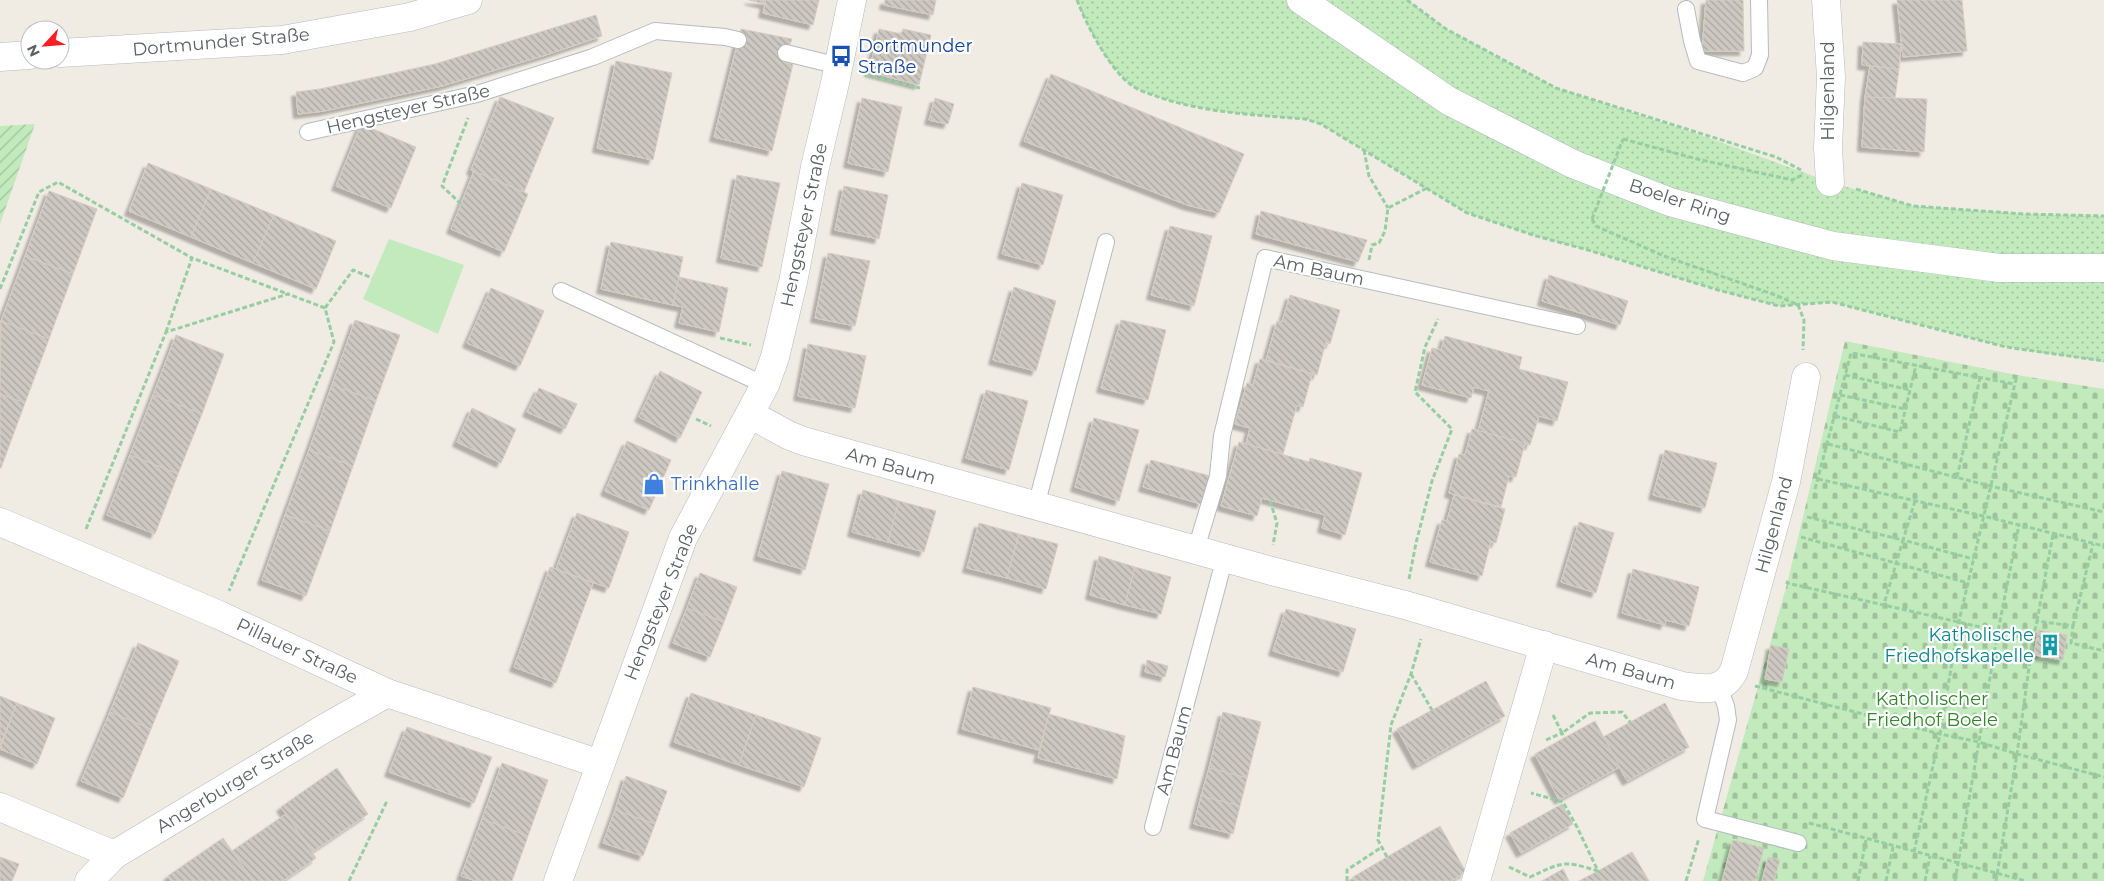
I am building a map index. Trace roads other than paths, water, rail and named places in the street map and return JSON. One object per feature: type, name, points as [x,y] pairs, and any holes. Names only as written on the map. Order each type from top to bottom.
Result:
[{"type":"street","name":"Dortmunder Straße","points":[[70,52],[282,40],[410,17],[468,0]]},
{"type":"street","name":"Hengsteyer Straße","points":[[558,881],[683,538],[765,386],[775,357],[793,282],[815,167],[850,70],[852,0]]},
{"type":"street","name":"Boeler Ring","points":[[1301,0],[1449,101],[1573,164],[1670,202],[1833,246],[1999,268],[2104,268]]},
{"type":"street","name":"Hilgenland","points":[[1826,0],[1831,77],[1828,148],[1830,182]]},
{"type":"street","points":[[0,57],[20,56]]},
{"type":"street","name":"Hilgenland","points":[[1728,678],[1786,482],[1806,377]]},
{"type":"street","name":"Am Baum","points":[[750,414],[788,436],[803,441],[1268,570],[1417,608],[1682,686],[1711,690],[1728,678]]},
{"type":"street","name":"Pillauer Straße","points":[[0,522],[219,615],[387,693],[600,764]]},
{"type":"street","points":[[1476,881],[1544,645]]},
{"type":"street","name":"Angerburger Straße","points":[[89,881],[114,855],[325,728],[387,693]]},
{"type":"street","points":[[0,807],[114,855]]},
{"type":"lane","points":[[1686,9],[1698,61],[1743,73],[1755,68],[1760,55],[1759,0]]},
{"type":"lane","name":"Hengsteyer Straße","points":[[308,132],[477,94],[593,57],[655,31],[725,37],[738,40]]},
{"type":"lane","points":[[786,53],[850,70]]},
{"type":"lane","points":[[1036,506],[1106,242]]},
{"type":"lane","name":"Am Baum","points":[[1196,549],[1218,476],[1222,436],[1265,258],[1578,326]]},
{"type":"lane","points":[[561,291],[765,386]]},
{"type":"lane","name":"Am Baum","points":[[1153,827],[1225,557]]},
{"type":"lane","points":[[1728,678],[1726,706],[1728,720],[1704,818],[1798,843]]},
{"type":"place","name":"Dortmunder Straße","points":[[841,56]]},
{"type":"place","name":"Trinkhalle","points":[[654,484]]},
{"type":"place","name":"Katholische Friedhofskapelle","points":[[2050,645]]},
{"type":"park label","name":"Katholischer Friedhof Boele","points":[[1932,710]]}]
